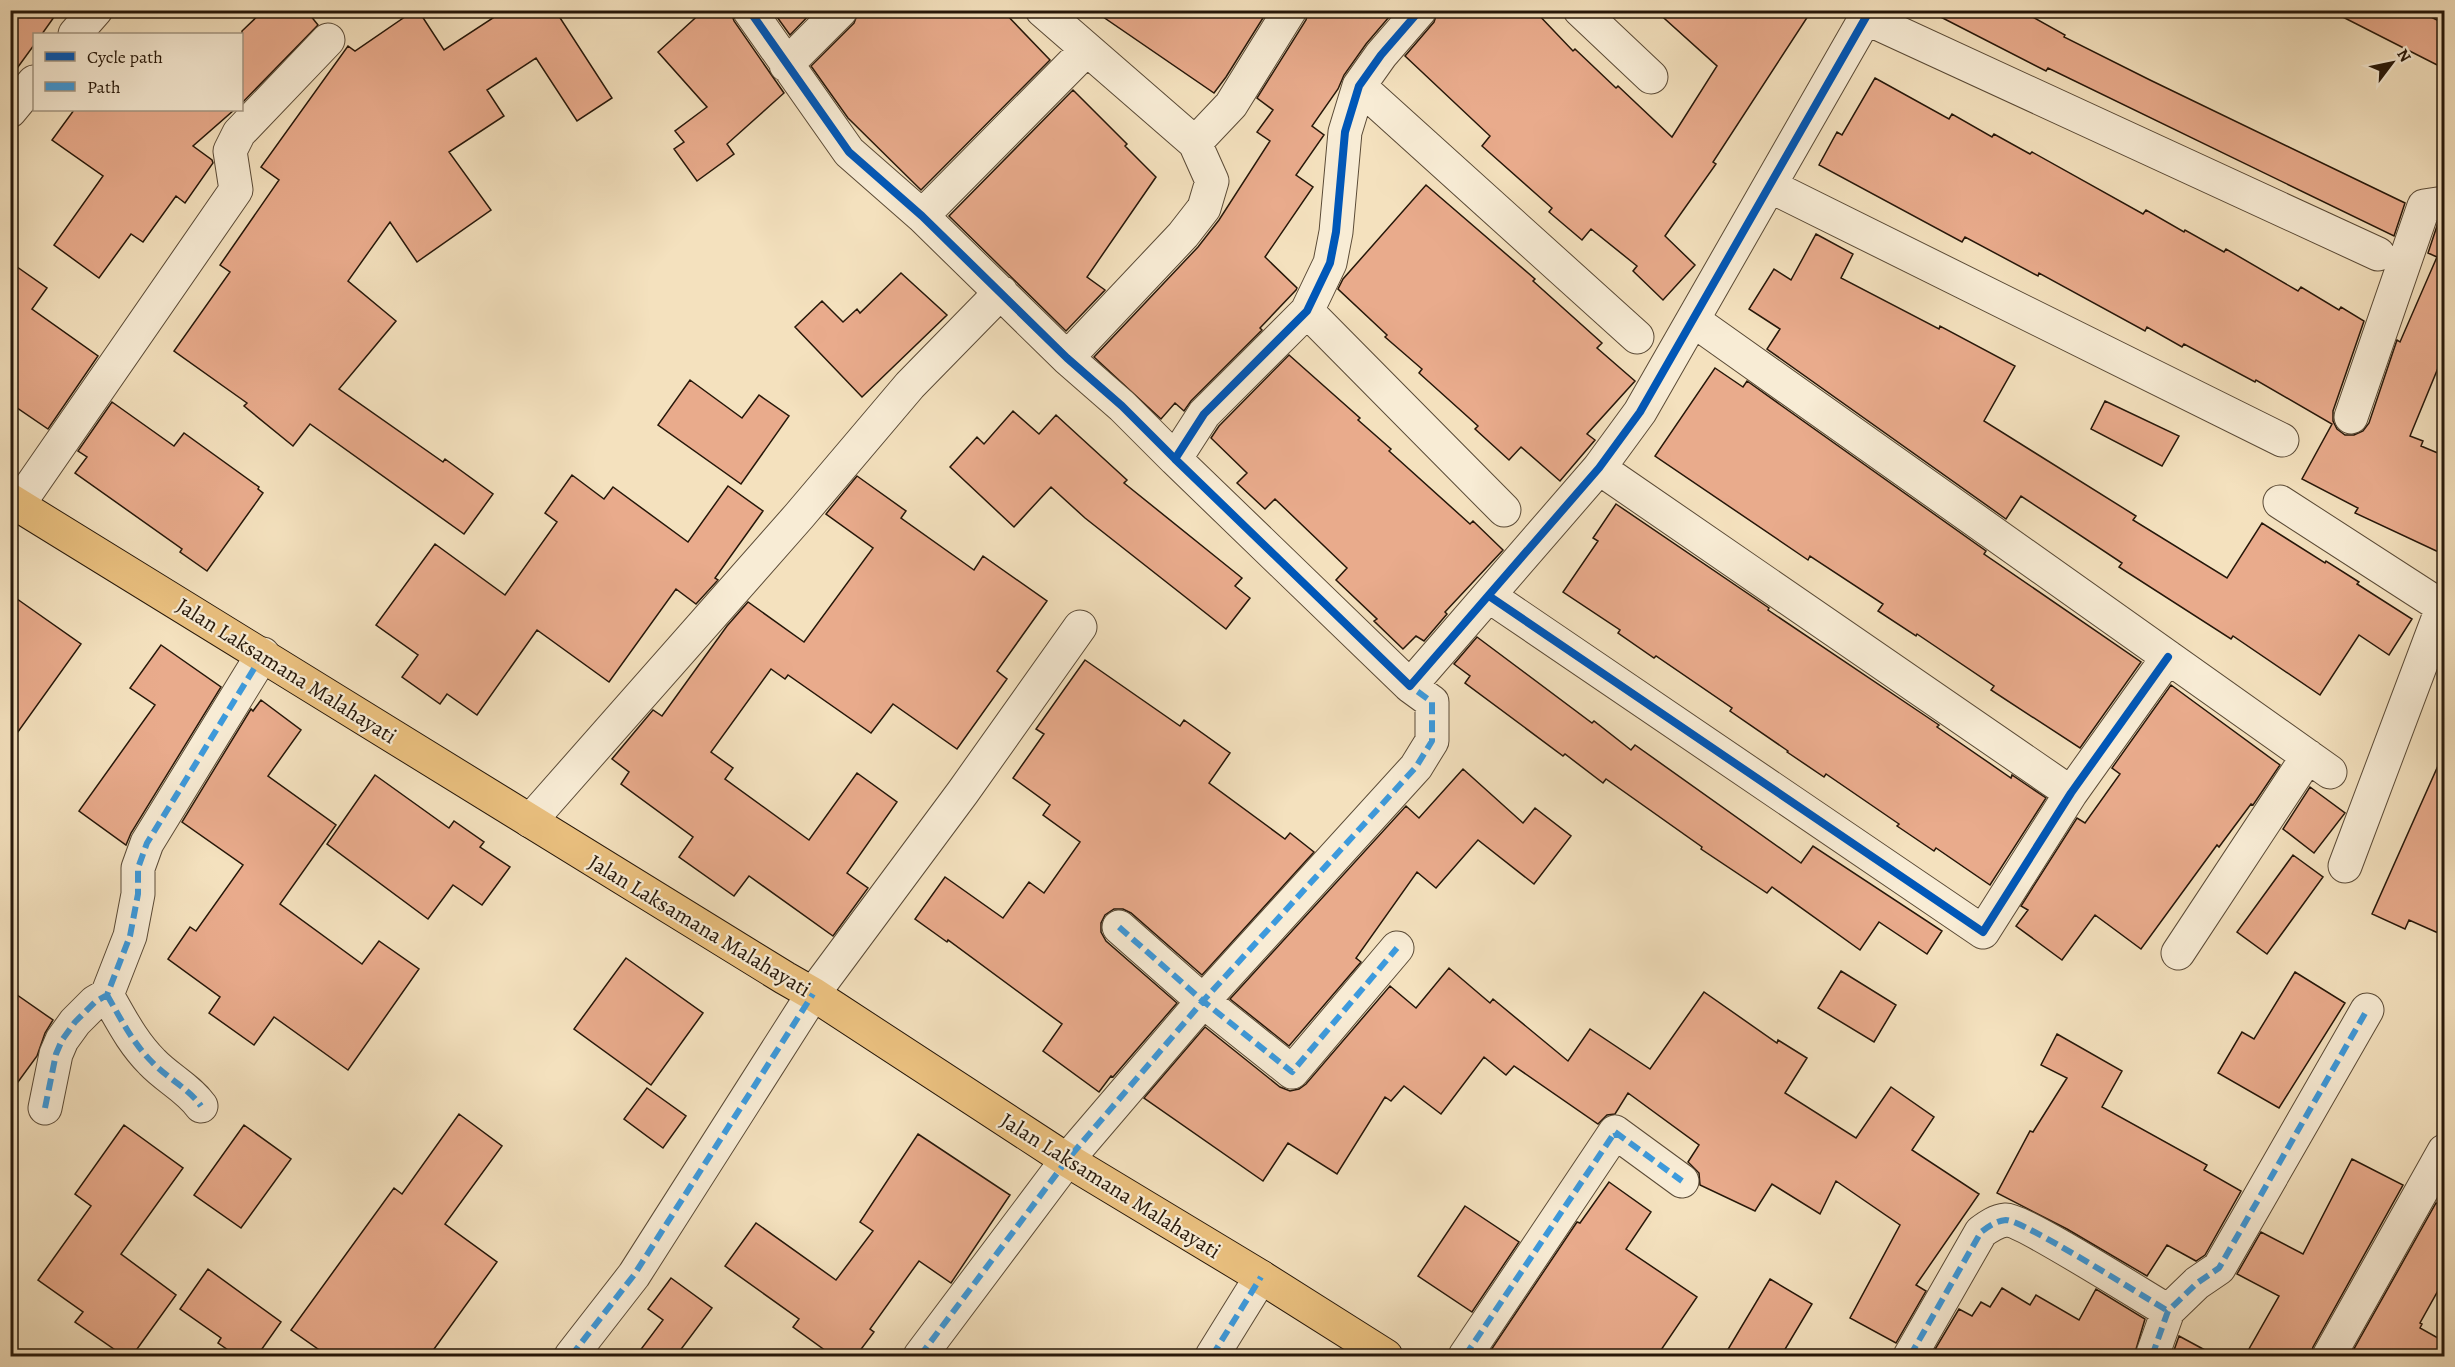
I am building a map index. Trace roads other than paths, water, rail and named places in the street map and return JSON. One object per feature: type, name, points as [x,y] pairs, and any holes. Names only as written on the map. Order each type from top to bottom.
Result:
[{"type":"highway","name":"Jalan Laksamana Malahayati","points":[[14,503],[813,994],[1067,1160],[1261,1277],[1386,1356]]},
{"type":"street","points":[[76,33],[96,10]]},
{"type":"street","points":[[749,10],[849,152],[922,216],[1067,358],[1122,406],[1410,686],[1432,702],[1432,741],[1416,767],[1203,1001],[1067,1160],[920,1356]]},
{"type":"street","points":[[786,65],[841,10]]},
{"type":"street","points":[[1042,10],[1196,143],[1212,181],[1204,208],[1183,235],[1067,358]]},
{"type":"street","points":[[1196,143],[1231,105],[1290,10]]},
{"type":"street","points":[[1175,459],[1204,414],[1307,311],[1330,263],[1336,232],[1345,132],[1359,86],[1381,55],[1420,10]]},
{"type":"street","points":[[1580,10],[1651,77]]},
{"type":"street","points":[[1410,686],[1599,468],[1640,412],[1868,14],[2379,254]]},
{"type":"street","points":[[14,503],[236,190],[230,152],[239,133],[328,40]]},
{"type":"street","points":[[922,216],[1086,50]]},
{"type":"street","points":[[10,111],[33,83]]},
{"type":"street","points":[[1359,86],[1637,337]]},
{"type":"street","points":[[1770,186],[2282,440]]},
{"type":"street","points":[[2351,417],[2424,206],[2445,202]]},
{"type":"street","points":[[530,821],[799,516],[910,385],[1001,292]]},
{"type":"street","points":[[1307,311],[1504,510]]},
{"type":"street","points":[[1693,320],[2319,764],[2178,953]]},
{"type":"street","points":[[1599,468],[2071,793]]},
{"type":"street","points":[[2280,502],[2444,606],[2345,866]]},
{"type":"street","points":[[1490,596],[1983,932],[2071,793],[2168,657]]},
{"type":"street","points":[[571,1356],[634,1275],[813,994],[963,792],[1080,627]]},
{"type":"street","points":[[45,1108],[56,1054],[62,1040],[75,1022],[95,1002],[107,995],[130,936],[138,894],[138,868],[147,843],[263,654]]},
{"type":"street","points":[[1119,927],[1203,1001],[1292,1072],[1397,948]]},
{"type":"street","points":[[107,995],[127,1032],[142,1052],[193,1095],[201,1106]]},
{"type":"street","points":[[2152,1356],[2168,1311],[2197,1283],[2219,1268],[2367,1010]]},
{"type":"street","points":[[1465,1356],[1616,1135],[1682,1181]]},
{"type":"street","points":[[2329,1356],[2445,1151]]},
{"type":"street","points":[[1911,1356],[1981,1232],[1992,1224],[2008,1220],[2168,1311]]},
{"type":"street","points":[[1212,1356],[1261,1277]]}]
